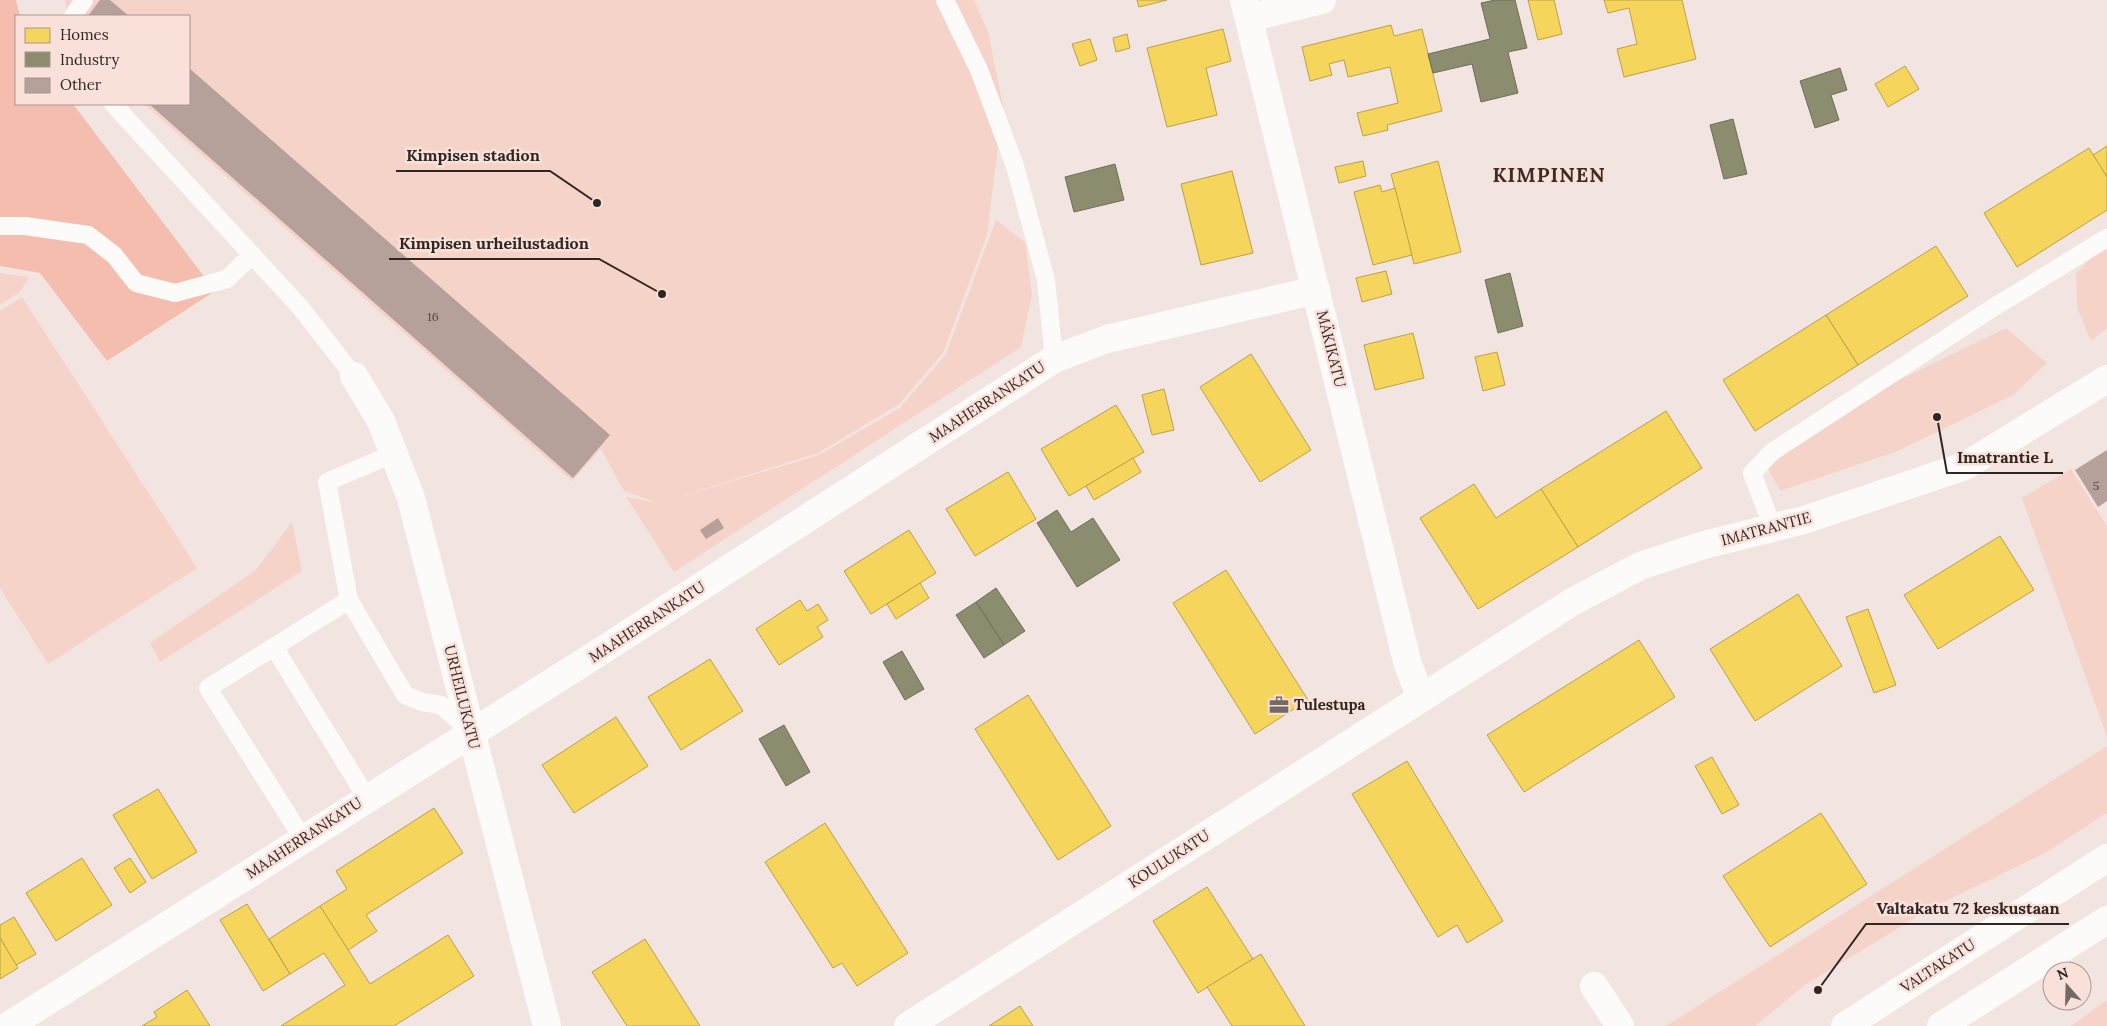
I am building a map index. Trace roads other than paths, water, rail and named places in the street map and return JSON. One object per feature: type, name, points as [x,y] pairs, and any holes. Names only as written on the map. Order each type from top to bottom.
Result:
[{"type":"street","points":[[1247,9],[1322,0]]},
{"type":"street","name":"MÄKIKATU","points":[[1247,9],[1408,665],[1426,695]]},
{"type":"street","name":"MAAHERRANKATU","points":[[8,1026],[628,634],[1054,359],[1078,348],[1107,339],[1316,290]]},
{"type":"street","name":"URHEILUKATU","points":[[354,376],[381,421],[396,453],[412,498],[547,1026]]},
{"type":"street","name":"IMATRANTIE","points":[[1426,695],[1572,602],[1640,566],[1704,545],[1804,520],[1965,466],[2107,379]]},
{"type":"street","name":"KOULUKATU","points":[[908,1026],[1426,695]]},
{"type":"street","name":"VALTAKATU","points":[[1845,1026],[2107,858]]},
{"type":"street","points":[[1941,1026],[2107,920]]},
{"type":"street","points":[[1594,986],[1620,1026]]},
{"type":"lane","points":[[74,15],[84,0]]},
{"type":"lane","points":[[945,0],[979,70],[1015,166],[1046,280],[1054,359]]},
{"type":"lane","points":[[114,105],[300,307],[354,376]]},
{"type":"lane","points":[[0,226],[25,226],[88,235],[114,255],[136,282],[175,293],[227,279],[251,256]]},
{"type":"lane","points":[[1773,528],[1752,473],[1772,452],[1991,308],[2107,238]]},
{"type":"lane","points":[[396,453],[327,482],[349,600],[405,695],[422,702],[441,705],[471,732]]},
{"type":"lane","points":[[303,838],[208,688],[349,600]]},
{"type":"lane","points":[[274,647],[367,798]]},
{"type":"place","name":"Kimpisen stadion","points":[[597,203]]},
{"type":"place","name":"Kimpisen urheilustadion","points":[[662,294]]},
{"type":"place","name":"Imatrantie L","points":[[1937,417]]},
{"type":"place","name":"Tulestupa","points":[[1279,705]]},
{"type":"place","name":"Valtakatu 72 keskustaan","points":[[1818,990]]},
{"type":"district","name":"KIMPINEN","points":[[1549,175]]}]
